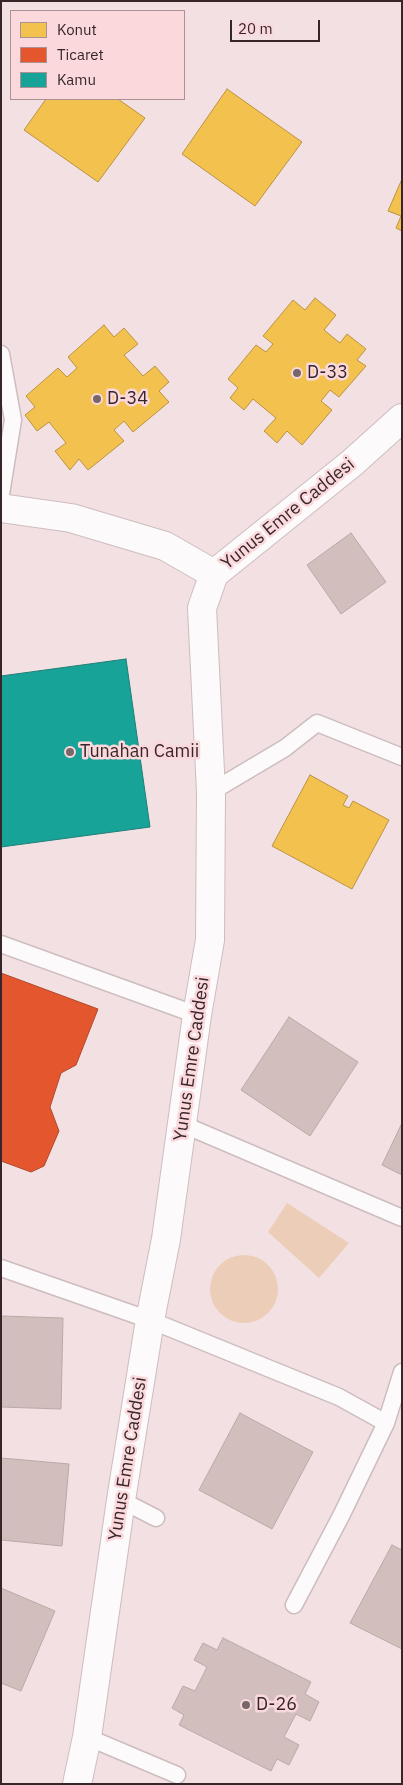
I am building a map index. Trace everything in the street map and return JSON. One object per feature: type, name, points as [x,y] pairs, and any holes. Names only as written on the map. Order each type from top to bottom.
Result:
[{"type":"street","name":"Yunus Emre Caddesi","points":[[77,1784],[87,1737],[121,1500],[150,1320],[166,1239],[197,1015],[210,940],[211,792],[202,608],[214,574],[352,463],[402,418]]},
{"type":"street","points":[[1,508],[71,518],[165,546],[214,574]]},
{"type":"lane","points":[[1,354],[13,420],[1,494]]},
{"type":"lane","points":[[211,792],[285,748],[317,723],[402,758]]},
{"type":"lane","points":[[1,944],[197,1015]]},
{"type":"lane","points":[[182,1124],[402,1218]]},
{"type":"lane","points":[[1,1268],[150,1320],[339,1398],[386,1422]]},
{"type":"lane","points":[[294,1605],[341,1516],[386,1422],[402,1372]]},
{"type":"lane","points":[[121,1500],[156,1518]]},
{"type":"lane","points":[[87,1737],[177,1775]]},
{"type":"shaded area","points":[[287,1203],[349,1243],[319,1278],[268,1232]]},
{"type":"shaded area","points":[[244,1255],[257,1257],[268,1265],[276,1276],[278,1289],[276,1302],[268,1313],[257,1321],[244,1323],[231,1321],[220,1313],[212,1302],[210,1289],[212,1276],[220,1265],[231,1257]]},
{"type":"building: Konut","points":[[227,89],[302,142],[255,206],[182,154]]},
{"type":"building: Konut","points":[[45,100],[119,100],[145,118],[98,182],[24,130]]},
{"type":"building: Konut","points":[[402,179],[402,231],[396,228],[401,216],[388,211]]},
{"type":"building: Konut","name":"D-33","points":[[315,298],[336,315],[324,330],[340,343],[347,334],[366,349],[357,360],[366,366],[339,397],[330,390],[321,401],[332,410],[302,445],[287,431],[277,443],[264,431],[276,418],[253,399],[244,410],[230,398],[238,388],[228,379],[256,345],[266,352],[273,344],[263,336],[293,300],[305,310]]},
{"type":"building: Konut","name":"D-34","points":[[104,325],[114,337],[124,328],[138,344],[124,355],[143,376],[155,366],[169,382],[159,391],[169,402],[133,432],[124,421],[114,430],[124,441],[88,470],[79,459],[70,470],[55,451],[66,443],[49,422],[37,431],[25,415],[35,407],[26,396],[58,368],[67,377],[77,368],[68,357]]},
{"type":"building: Konut","points":[[310,775],[348,796],[343,805],[349,808],[353,801],[389,820],[352,889],[272,846]]},
{"type":"building: Ticaret","points":[[1,973],[98,1009],[76,1065],[61,1073],[50,1107],[59,1131],[44,1166],[31,1172],[1,1161]]},
{"type":"building: Kamu","name":"Tunahan Camii","points":[[126,659],[150,827],[1,847],[1,676]]},
{"type":"building: Diğer","points":[[351,533],[386,582],[341,614],[307,565]]},
{"type":"building: Diğer","points":[[289,1017],[358,1062],[310,1136],[241,1090]]},
{"type":"building: Diğer","points":[[402,1123],[402,1175],[382,1165]]},
{"type":"building: Diğer","points":[[1,1316],[63,1318],[61,1409],[1,1407]]},
{"type":"building: Diğer","points":[[240,1413],[313,1452],[272,1529],[199,1490]]},
{"type":"building: Diğer","points":[[1,1458],[69,1464],[62,1546],[1,1540]]},
{"type":"building: Diğer","points":[[392,1545],[402,1550],[402,1649],[350,1623]]},
{"type":"building: Diğer","points":[[1,1588],[55,1611],[21,1691],[1,1683]]},
{"type":"building: Diğer","name":"D-26","points":[[223,1638],[311,1682],[305,1694],[319,1702],[310,1721],[296,1714],[284,1737],[299,1745],[289,1765],[277,1759],[271,1771],[179,1725],[184,1715],[172,1708],[183,1686],[195,1691],[207,1667],[194,1660],[203,1643],[217,1650]]},
{"type":"place","name":"D-33","points":[[297,373]]},
{"type":"place","name":"D-34","points":[[97,399]]},
{"type":"place","name":"Tunahan Camii","points":[[70,752]]},
{"type":"place","name":"D-26","points":[[246,1705]]}]
